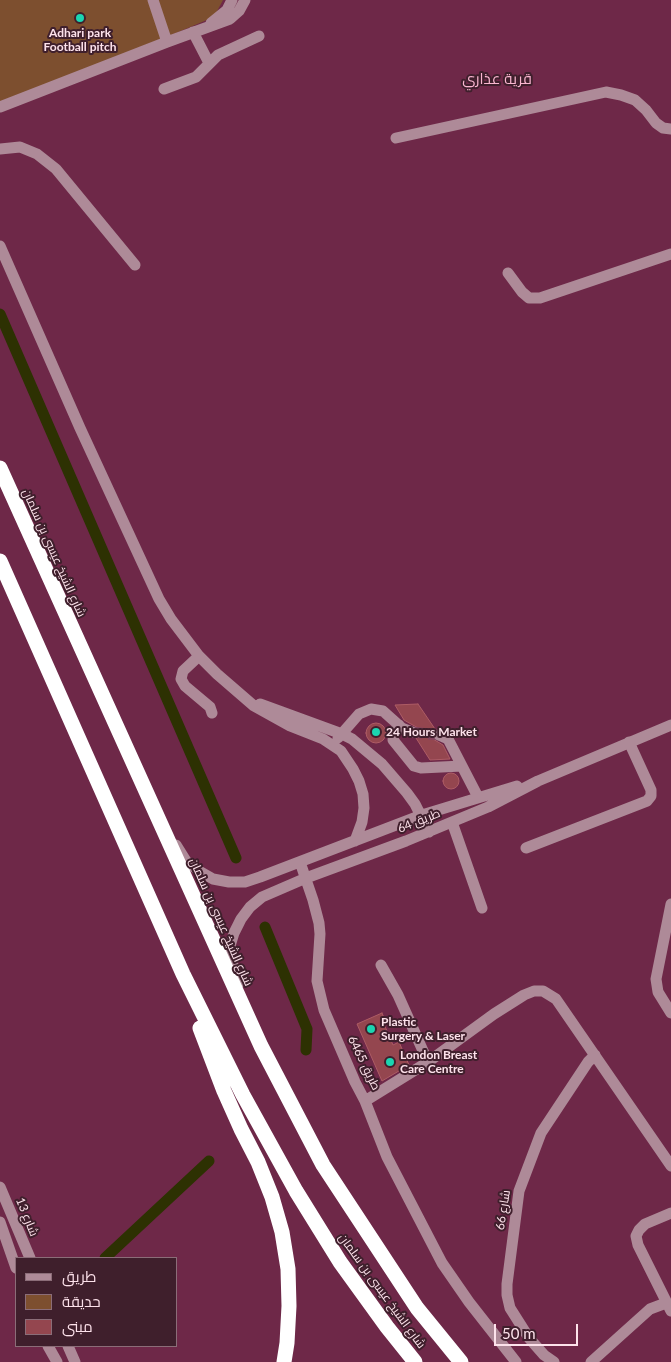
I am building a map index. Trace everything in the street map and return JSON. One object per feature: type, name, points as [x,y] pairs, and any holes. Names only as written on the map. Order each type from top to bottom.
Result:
[{"type":"highway","name":"شارع الشيخ عيسى بن سلمان","points":[[0,468],[261,1046],[323,1165],[417,1308],[461,1362]]},
{"type":"highway","name":"شارع الشيخ عيسى بن سلمان","points":[[0,561],[183,974],[243,1095],[296,1191],[340,1262],[415,1362]]},
{"type":"highway","points":[[183,974],[198,1022],[224,1091],[272,1196],[282,1232],[288,1269],[290,1306],[284,1362]]},
{"type":"highway","points":[[287,1343],[288,1362]]},
{"type":"street","points":[[153,0],[167,42]]},
{"type":"street","points":[[206,27],[227,10],[232,0]]},
{"type":"street","points":[[0,107],[230,19],[239,12],[245,0]]},
{"type":"street","points":[[193,32],[208,63]]},
{"type":"street","points":[[164,89],[196,77],[218,55],[259,36]]},
{"type":"street","points":[[396,138],[606,92],[621,94],[635,100],[656,123],[663,128],[671,129]]},
{"type":"street","points":[[0,149],[20,147],[37,154],[56,169],[135,265]]},
{"type":"street","points":[[0,246],[80,428],[159,599],[171,619],[199,656],[245,698],[264,713],[341,751],[354,769],[363,794],[362,822],[355,841]]},
{"type":"street","points":[[508,273],[522,292],[529,298],[540,298],[671,254]]},
{"type":"street","points":[[199,656],[183,671],[181,679],[185,686],[210,707],[212,713]]},
{"type":"street","points":[[245,698],[352,739],[382,764],[407,793],[422,815],[429,832]]},
{"type":"street","points":[[332,745],[359,714],[371,709],[383,712],[405,730],[412,732]]},
{"type":"street","points":[[399,725],[394,733],[393,740],[414,766],[421,768],[462,766]]},
{"type":"street","name":"طريق 64","points":[[261,1046],[233,965],[230,946],[241,919],[250,907],[262,897],[306,878],[429,832],[488,807],[538,781],[671,725]]},
{"type":"street","points":[[439,735],[448,739],[478,797]]},
{"type":"street","points":[[526,848],[647,801],[651,796],[651,790],[629,742]]},
{"type":"street","name":"طريق 64","points":[[156,816],[186,861],[199,871],[213,878],[229,882],[245,882],[422,815],[478,797],[538,781]]},
{"type":"street","points":[[452,822],[482,908]]},
{"type":"street","name":"طريق 6465","points":[[300,862],[315,905],[319,928],[317,980],[319,996],[355,1082],[365,1101],[428,1062],[494,1014],[524,995],[534,991],[543,991],[556,999],[592,1058]]},
{"type":"street","points":[[671,904],[656,979],[658,992],[671,1013]]},
{"type":"street","points":[[381,965],[398,995],[428,1062]]},
{"type":"street","points":[[592,1058],[671,1166]]},
{"type":"street","name":"شارع 66","points":[[554,1362],[544,1355],[529,1338],[510,1308],[507,1284],[519,1190],[541,1133],[592,1058]]},
{"type":"street","points":[[365,1101],[387,1157],[442,1263],[468,1302],[516,1362]]},
{"type":"street","name":"شارع 13","points":[[0,1187],[30,1257]]},
{"type":"street","points":[[591,1362],[650,1309],[668,1307],[638,1246],[636,1236],[645,1224],[671,1213]]},
{"type":"street","points":[[0,1222],[15,1265]]},
{"type":"street","points":[[47,1347],[47,1362]]},
{"type":"street","points":[[48,1347],[57,1362]]},
{"type":"street","points":[[68,1347],[75,1362]]},
{"type":"green space","points":[[0,0],[223,0],[214,17],[0,107]]},
{"type":"building","points":[[418,704],[435,729],[432,732],[433,739],[443,745],[450,759],[430,760],[416,738],[419,734],[418,728],[404,720],[395,705]]},
{"type":"building","name":"24 Hours Market","points":[[372,723],[380,723],[386,729],[386,737],[380,743],[372,743],[366,737],[366,729]]},
{"type":"building","points":[[451,773],[457,775],[459,781],[457,787],[451,789],[445,787],[443,781],[445,775]]},
{"type":"building","points":[[382,1013],[386,1023],[384,1024],[393,1045],[399,1042],[409,1065],[382,1081],[357,1024]]},
{"type":"waterway","points":[[0,314],[236,858]]},
{"type":"waterway","points":[[265,927],[307,1029],[306,1050]]},
{"type":"waterway","points":[[106,1257],[209,1161]]},
{"type":"tunnel","points":[[412,732],[439,735]]},
{"type":"place","name":"Adhari park Football pitch","points":[[80,18]]},
{"type":"place","name":"24 Hours Market","points":[[376,732]]},
{"type":"place","name":"Plastic Surgery & Laser","points":[[371,1029]]},
{"type":"place","name":"London Breast Care Centre","points":[[390,1062]]},
{"type":"district","name":"قرية عذاري","points":[[497,79]]}]
